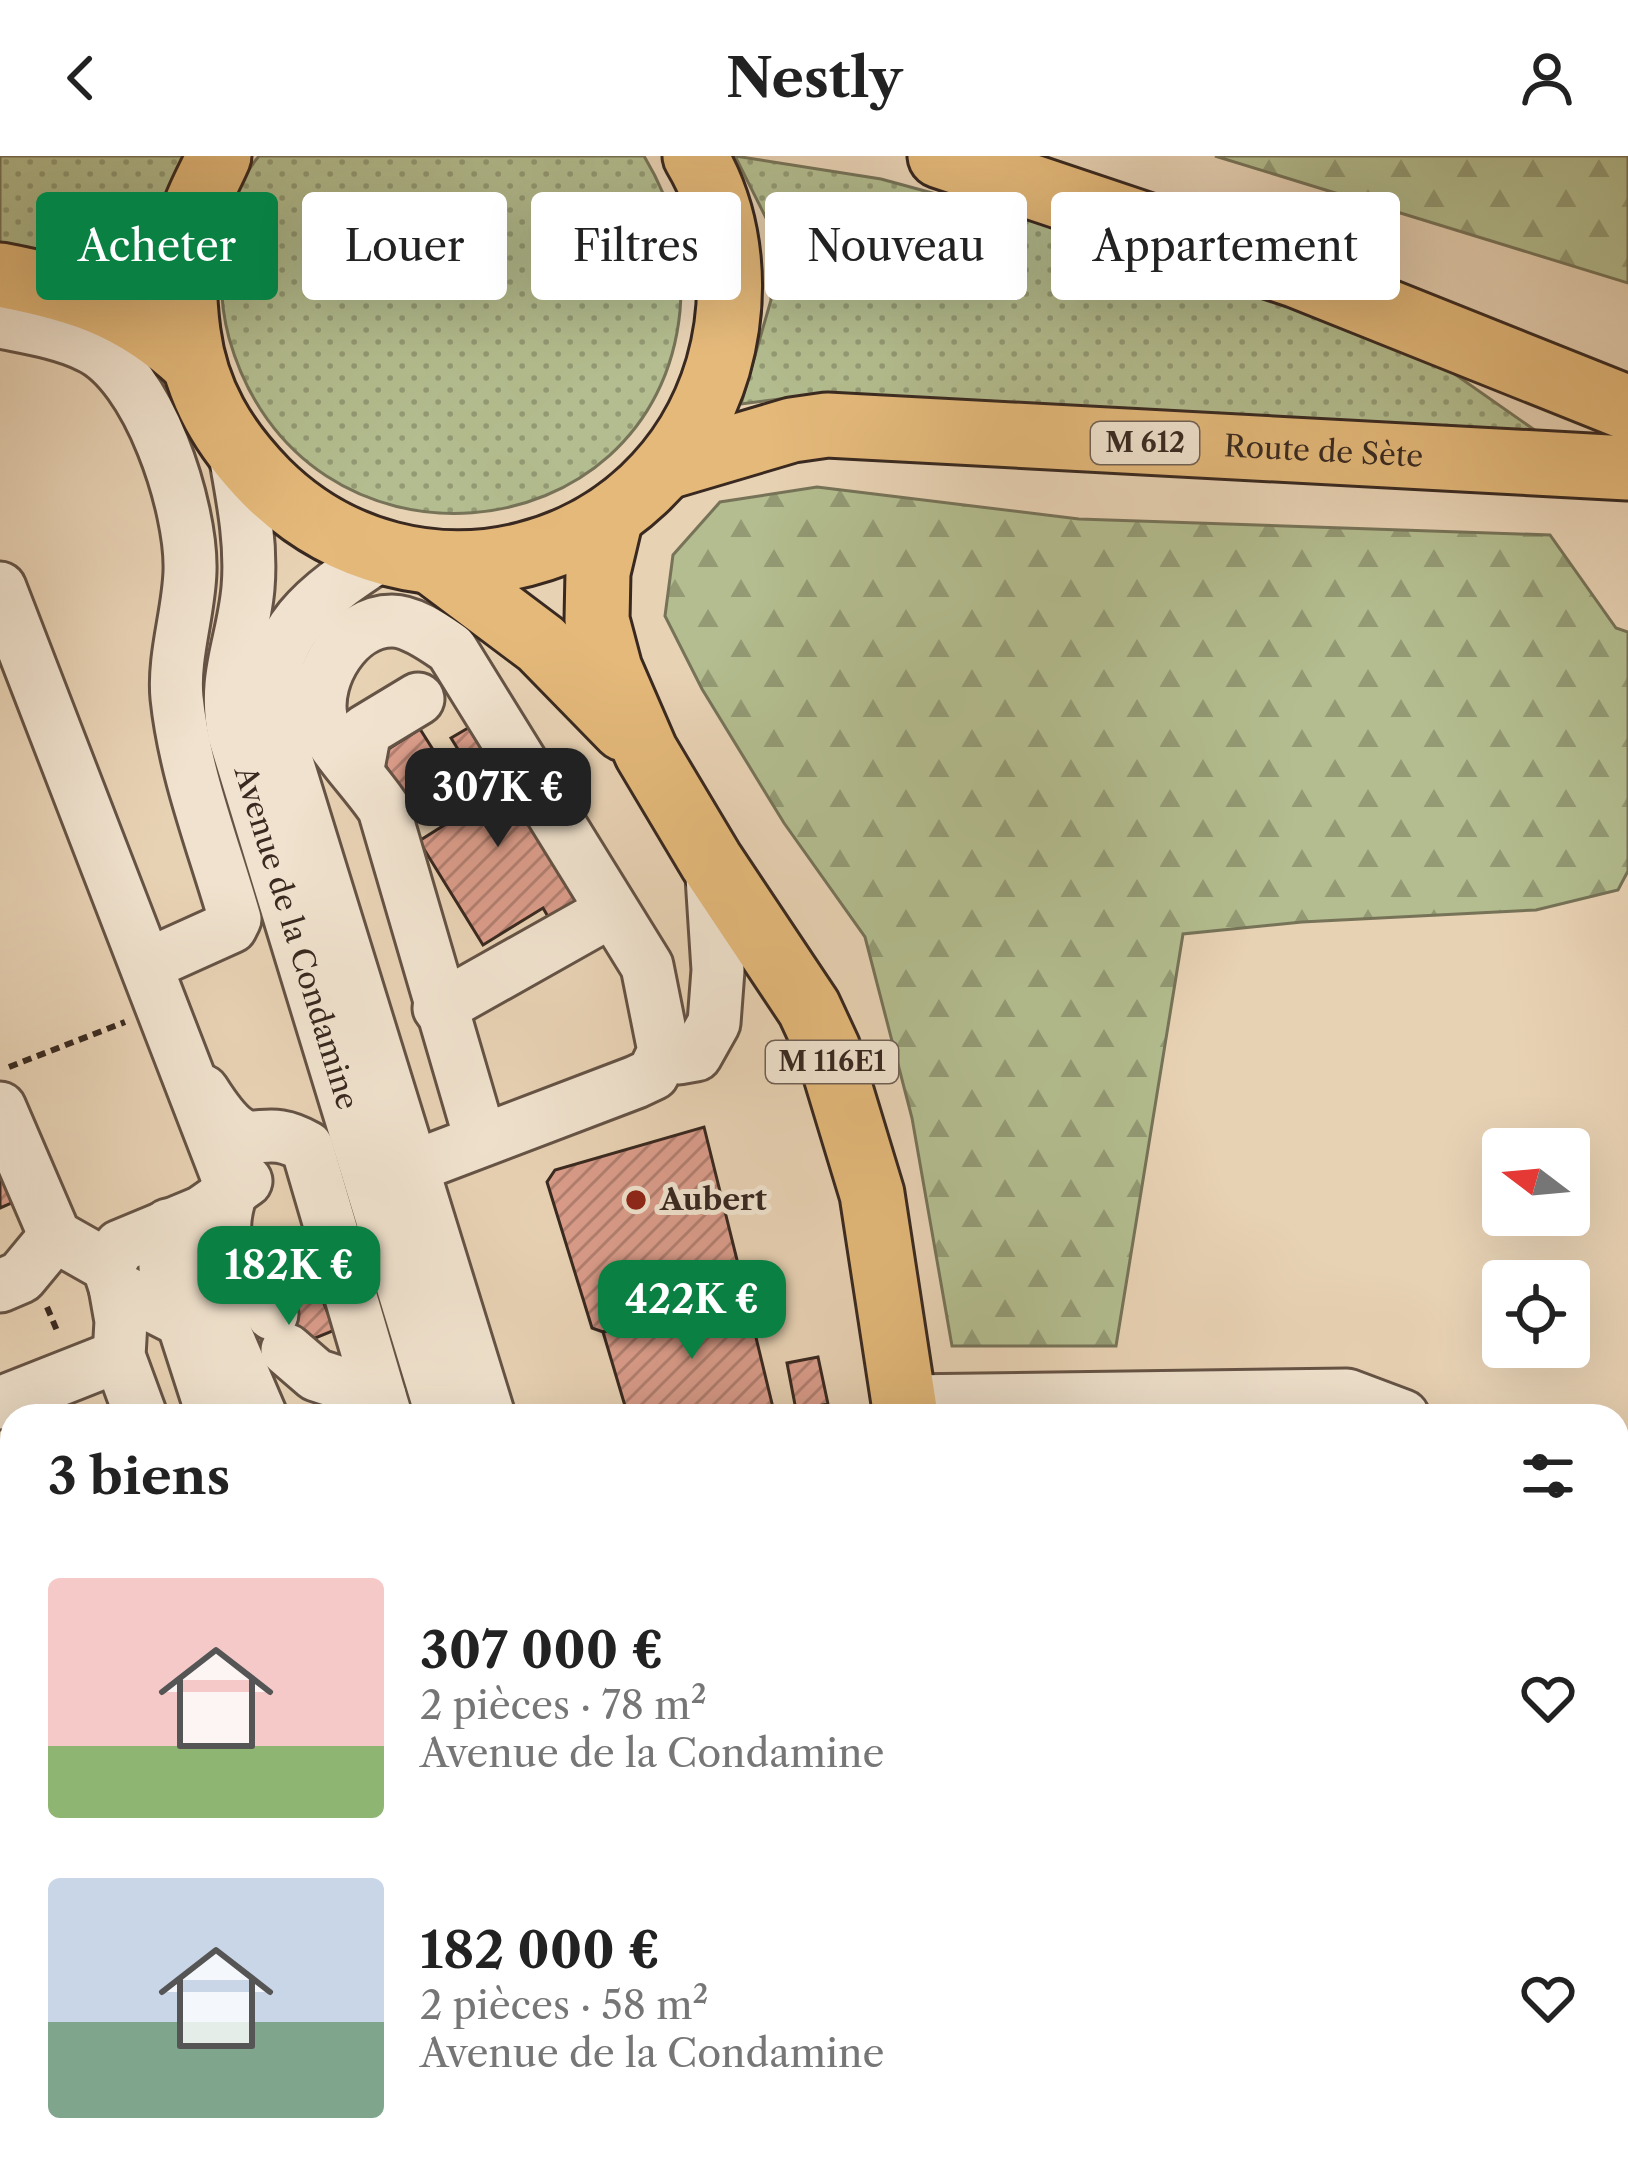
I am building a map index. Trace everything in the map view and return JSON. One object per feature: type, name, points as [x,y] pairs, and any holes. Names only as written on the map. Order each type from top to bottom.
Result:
[{"type":"main road","points":[[219,156],[193,215],[183,289],[192,362],[209,407],[234,449],[299,514],[408,559],[495,562],[555,546],[610,517],[667,466],[707,402],[728,330],[729,254],[710,181],[695,156]]},
{"type":"main road","points":[[940,156],[1298,276],[1628,407]]},
{"type":"main road","points":[[0,275],[113,305],[152,324],[192,362]]},
{"type":"main road","name":"Route de Sète","points":[[667,466],[793,430],[845,425],[1628,468]]},
{"type":"main road","name":"M 116E1","points":[[610,517],[598,572],[598,620],[610,669],[646,752],[711,861],[809,1008],[828,1049],[872,1193],[904,1404]]},
{"type":"main road","name":"M 116E1","points":[[408,559],[541,644],[646,752]]},
{"type":"street","points":[[0,322],[90,346],[111,360],[129,380],[172,470],[190,563],[176,692],[186,763],[235,919],[157,986]]},
{"type":"street","name":"Avenue de la Condamine","points":[[234,449],[249,560],[245,614],[230,662],[229,711],[351,1128],[438,1404]]},
{"type":"street","name":"Avenue de la Condamine","points":[[351,1128],[356,996],[273,716],[271,691],[284,638],[301,612],[408,559]]},
{"type":"street","points":[[0,588],[190,1070],[225,1126],[241,1138],[351,1128]]},
{"type":"street","points":[[412,1177],[637,1098],[680,1075],[680,1053],[647,966],[451,649],[427,633],[392,621],[362,631],[335,654],[324,680],[321,716],[334,749],[358,768],[384,809],[481,1141]]},
{"type":"street","points":[[358,768],[364,731],[418,699]]},
{"type":"street","points":[[412,1177],[481,1141],[653,1074],[715,1023],[718,970],[711,861]]},
{"type":"street","points":[[356,996],[433,989],[599,918]]},
{"type":"street","points":[[190,1070],[204,1283],[256,1404]]},
{"type":"street","points":[[0,1108],[28,1262],[111,1276],[178,1319]]},
{"type":"street","points":[[0,1403],[97,1365],[121,1322],[111,1276],[120,1246],[351,1128]]},
{"type":"street","points":[[351,1128],[383,1404]]},
{"type":"street","name":"Avenue de la Condamine","points":[[351,1128],[412,1177],[485,1404]]},
{"type":"street","points":[[200,1208],[165,1267],[209,1404]]},
{"type":"street","points":[[200,1208],[220,1225],[226,1247],[263,1290],[280,1332],[316,1375],[379,1404]]},
{"type":"street","points":[[97,1365],[131,1404]]},
{"type":"street","points":[[1041,1404],[1347,1395],[1371,1404]]},
{"type":"path","points":[[0,1070],[157,986]]},
{"type":"path","points":[[28,1262],[97,1365]]},
{"type":"green space","points":[[0,156],[186,156],[174,192],[36,192],[36,264],[0,254]]},
{"type":"green space","points":[[259,156],[644,156],[662,192],[531,192],[531,300],[680,300],[657,394],[609,456],[545,496],[472,513],[397,506],[326,476],[268,420],[229,338],[223,300],[278,300],[278,192],[238,192]]},
{"type":"green space","points":[[735,156],[881,179],[929,192],[765,192],[765,216]]},
{"type":"green space","points":[[1215,156],[1628,156],[1628,283],[1400,213],[1400,192],[1332,192]]},
{"type":"green space","points":[[1027,219],[1051,225],[1051,300],[1301,300],[1446,368],[1536,431],[827,393],[741,404],[771,300],[1027,300]]},
{"type":"green space","points":[[817,487],[1079,519],[1550,535],[1616,628],[1628,632],[1628,871],[1618,890],[1536,910],[1302,922],[1183,934],[1116,1346],[952,1346],[912,1118],[865,937],[784,823],[702,689],[665,616],[673,555],[720,502]]},
{"type":"building","points":[[480,721],[583,900],[550,920],[543,908],[483,945],[419,841],[481,802],[466,778],[480,770],[475,763],[469,767],[451,738]]},
{"type":"building","points":[[420,729],[461,794],[420,820],[379,755]]},
{"type":"building","points":[[704,1127],[744,1288],[603,1332],[592,1328],[547,1182],[555,1170]]},
{"type":"building","points":[[0,1159],[16,1201],[0,1208]]},
{"type":"building","points":[[744,1288],[772,1404],[624,1404],[603,1332]]},
{"type":"building","points":[[320,1294],[335,1330],[259,1361],[243,1326]]},
{"type":"building","points":[[818,1357],[828,1404],[795,1404],[787,1363]]},
{"type":"place","name":"Aubert","points":[[636,1200]]}]
